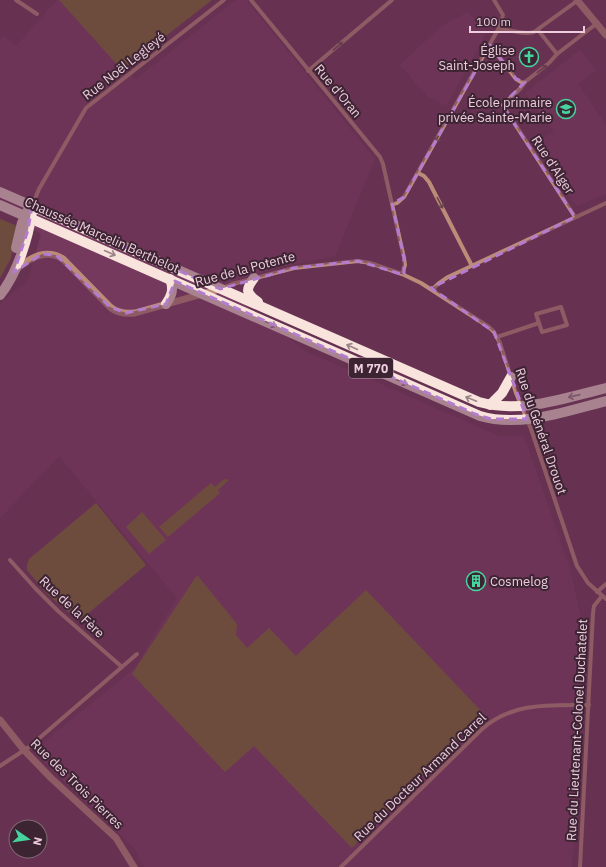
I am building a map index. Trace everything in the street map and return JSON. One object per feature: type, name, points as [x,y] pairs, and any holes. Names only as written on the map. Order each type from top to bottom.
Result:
[{"type":"main road","name":"Chaussée Marcelin Berthelot","points":[[0,192],[30,213],[170,279],[475,414],[491,419],[527,419]]},
{"type":"main road","points":[[0,199],[20,207],[30,213],[13,260],[0,285]]},
{"type":"main road","name":"Chaussée Marcelin Berthelot","points":[[0,205],[30,213],[116,243],[461,395],[490,405],[509,407],[521,406]]},
{"type":"main road","name":"Rue de la Potente","points":[[0,295],[14,272],[23,248],[30,213]]},
{"type":"main road","points":[[254,278],[249,286],[248,293],[251,297],[269,310]]},
{"type":"main road","points":[[166,304],[172,292],[170,279]]},
{"type":"main road","points":[[490,405],[502,393],[511,377]]},
{"type":"main road","name":"M 770","points":[[521,406],[542,404],[606,388]]},
{"type":"main road","name":"M 770","points":[[527,419],[606,401]]},
{"type":"street","points":[[16,0],[37,14]]},
{"type":"street","name":"Rue Noël Legleyé","points":[[30,213],[39,189],[86,108],[224,0]]},
{"type":"street","name":"Rue d'Oran","points":[[250,0],[380,157],[405,261],[402,274]]},
{"type":"street","points":[[308,71],[392,0]]},
{"type":"street","points":[[392,204],[397,203],[404,197],[502,22],[503,15],[494,0]]},
{"type":"street","points":[[498,30],[529,33],[538,30],[577,0],[606,35]]},
{"type":"street","name":"Rue d'Alger","points":[[575,217],[505,108],[505,105],[507,101],[519,91],[525,82],[549,63],[557,54],[596,24]]},
{"type":"street","points":[[538,30],[557,54]]},
{"type":"street","points":[[490,45],[516,79],[521,82],[525,82]]},
{"type":"street","points":[[418,173],[424,176],[429,182],[472,266]]},
{"type":"street","points":[[433,289],[443,280],[606,203]]},
{"type":"street","name":"Rue de la Potente","points":[[14,272],[27,262],[42,254],[52,254],[63,259],[107,304],[117,312],[126,313],[135,313],[254,278],[294,268],[358,261],[370,263],[402,274],[433,289]]},
{"type":"street","name":"Rue du Général Drouot","points":[[433,289],[490,327],[497,337],[527,419],[577,566],[585,579],[604,597]]},
{"type":"street","points":[[562,307],[567,325],[542,332],[539,323],[536,314],[562,307]]},
{"type":"street","points":[[497,337],[539,323]]},
{"type":"street","name":"Rue de la Fère","points":[[10,560],[54,607],[122,666]]},
{"type":"street","points":[[597,592],[606,584]]},
{"type":"street","name":"Rue du Lieutenant-Colonel Duchatelet","points":[[580,867],[593,611],[594,606],[604,597]]},
{"type":"street","points":[[0,766],[24,750],[137,654]]},
{"type":"street","name":"Rue du Docteur Armand Carrel","points":[[341,867],[494,719],[514,710],[538,705],[588,704]]},
{"type":"street","name":"Rue des Trois Pierres","points":[[0,720],[24,750],[51,778],[116,838],[134,867]]},
{"type":"highlighted area","points":[[490,45],[516,79],[525,82],[502,105],[575,217],[431,288],[494,332],[527,419],[491,419],[475,414],[175,281],[166,304],[126,313],[110,307],[56,255],[42,254],[14,272],[28,230],[32,206],[220,289],[294,268],[358,261],[404,275],[404,258],[392,204],[404,197]]},
{"type":"shaded area","points":[[57,0],[59,0],[122,69],[136,79],[236,0],[246,0],[375,159],[335,256],[285,266],[219,285],[305,351],[499,436],[524,436],[570,569],[583,627],[572,867],[144,867],[134,848],[33,751],[134,669],[177,598],[59,456],[0,518],[0,304],[28,280],[41,234],[0,207],[0,40],[3,36],[16,46]]},
{"type":"shaded area","points":[[59,0],[212,0],[122,70]]},
{"type":"shaded area","name":"École primaire privée Sainte-Marie","points":[[468,12],[487,32],[446,106],[427,96],[400,65],[443,25]]},
{"type":"shaded area","name":"École primaire privée Sainte-Marie","points":[[580,50],[596,70],[578,84],[606,125],[606,194],[577,206],[535,144],[554,131],[525,93]]},
{"type":"shaded area","points":[[0,219],[17,226],[11,258],[0,278]]},
{"type":"shaded area","points":[[224,479],[229,480],[218,490],[220,493],[168,537],[159,527],[211,483],[215,487]]},
{"type":"shaded area","points":[[96,503],[146,565],[79,621],[46,593],[27,570],[27,565],[29,559]]},
{"type":"shaded area","points":[[142,512],[166,540],[149,554],[126,527]]},
{"type":"shaded area","points":[[197,575],[237,624],[236,635],[247,648],[269,628],[296,656],[366,590],[483,713],[352,848],[254,746],[225,772],[132,674]]},
{"type":"place","name":"Église Saint-Joseph","points":[[529,57]]},
{"type":"place","name":"École primaire privée Sainte-Marie","points":[[566,109]]},
{"type":"place","name":"Cosmelog","points":[[476,581]]}]
